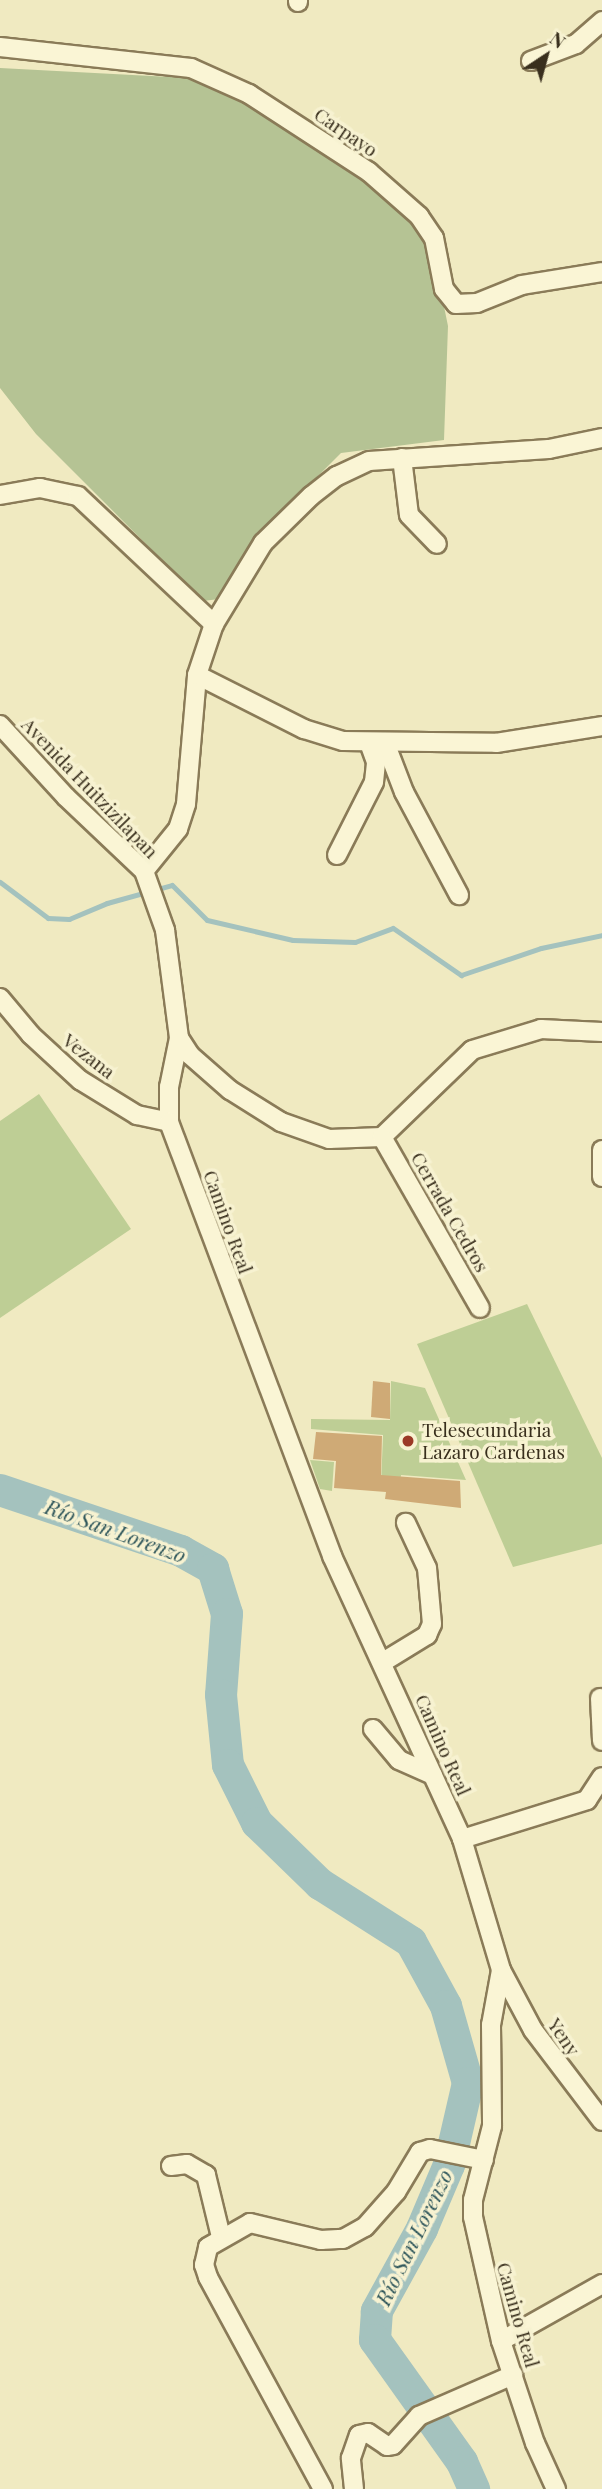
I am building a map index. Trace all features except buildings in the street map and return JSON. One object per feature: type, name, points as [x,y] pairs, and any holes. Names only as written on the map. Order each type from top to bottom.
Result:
[{"type":"street","points":[[531,61],[576,44],[602,20]]},
{"type":"street","name":"Carpayo","points":[[0,47],[191,68],[248,94],[369,172],[419,216],[434,238],[444,289],[456,304],[478,303],[522,285],[602,272]]},
{"type":"street","points":[[602,438],[550,449],[369,461],[326,482],[263,543],[214,624],[197,675],[186,804],[177,829],[146,877],[159,909],[179,1038],[207,1072],[281,1122],[329,1139],[382,1138],[472,1050],[541,1028],[602,1032]]},
{"type":"street","points":[[402,458],[409,515],[437,544]]},
{"type":"street","points":[[0,495],[40,488],[78,496],[214,624]]},
{"type":"street","points":[[197,675],[304,729],[377,744],[495,743],[602,726]]},
{"type":"street","name":"Avenida Huitzizilapan","points":[[0,724],[66,797],[146,877]]},
{"type":"street","points":[[337,855],[374,782],[377,744]]},
{"type":"street","points":[[377,744],[459,895]]},
{"type":"street","name":"Vezana","points":[[0,998],[31,1035],[80,1080],[137,1115],[169,1122]]},
{"type":"street","name":"Camino Real","points":[[179,1038],[169,1087],[169,1122],[332,1556],[383,1662],[461,1839],[501,1970],[491,2025],[492,2126],[473,2200],[473,2217],[501,2341],[556,2489]]},
{"type":"street","name":"Cerrada Cedros","points":[[382,1138],[480,1308]]},
{"type":"street","points":[[602,1150],[602,1177]]},
{"type":"street","points":[[383,1662],[427,1635],[432,1624],[427,1568],[406,1523]]},
{"type":"street","points":[[600,1698],[602,1741]]},
{"type":"street","points":[[373,1729],[399,1760],[433,1775]]},
{"type":"street","points":[[461,1839],[587,1800],[602,1777]]},
{"type":"street","name":"Yeny","points":[[501,1970],[533,2030],[602,2121]]},
{"type":"street","points":[[323,2489],[208,2277],[205,2254],[221,2237],[259,2223],[321,2240],[356,2234],[396,2192],[416,2155],[430,2149],[484,2160]]},
{"type":"street","points":[[171,2166],[187,2164],[206,2175],[221,2237]]},
{"type":"street","points":[[501,2341],[602,2284]]},
{"type":"street","points":[[354,2489],[351,2458],[359,2435],[369,2432],[387,2446],[393,2445],[419,2416],[513,2375]]},
{"type":"green space","points":[[0,68],[208,79],[394,202],[429,233],[448,326],[444,440],[341,453],[251,543],[219,599],[203,601],[36,434],[0,388]]},
{"type":"green space","points":[[39,1094],[131,1229],[0,1318],[0,1121]]},
{"type":"green space","points":[[527,1304],[602,1458],[602,1544],[513,1567],[417,1344]]},
{"type":"green space","points":[[391,1381],[425,1388],[466,1480],[401,1475],[400,1487],[381,1485],[383,1435],[311,1429],[311,1419],[390,1420]]},
{"type":"green space","points":[[310,1460],[334,1462],[332,1491],[320,1489]]},
{"type":"waterway","points":[[0,882],[48,918],[69,919],[107,903],[172,885],[207,920],[293,940],[355,942],[393,928],[461,975],[541,948],[602,935]]},
{"type":"waterway","name":"Río San Lorenzo","points":[[0,1490],[181,1551],[213,1569],[227,1614],[221,1695],[228,1765],[257,1823],[320,1884],[411,1942],[446,2006],[468,2083],[449,2165],[422,2229],[377,2311],[375,2340],[462,2462],[474,2489]]},
{"type":"place","name":"Telesecundaria Lazaro Cardenas","points":[[408,1441]]}]
